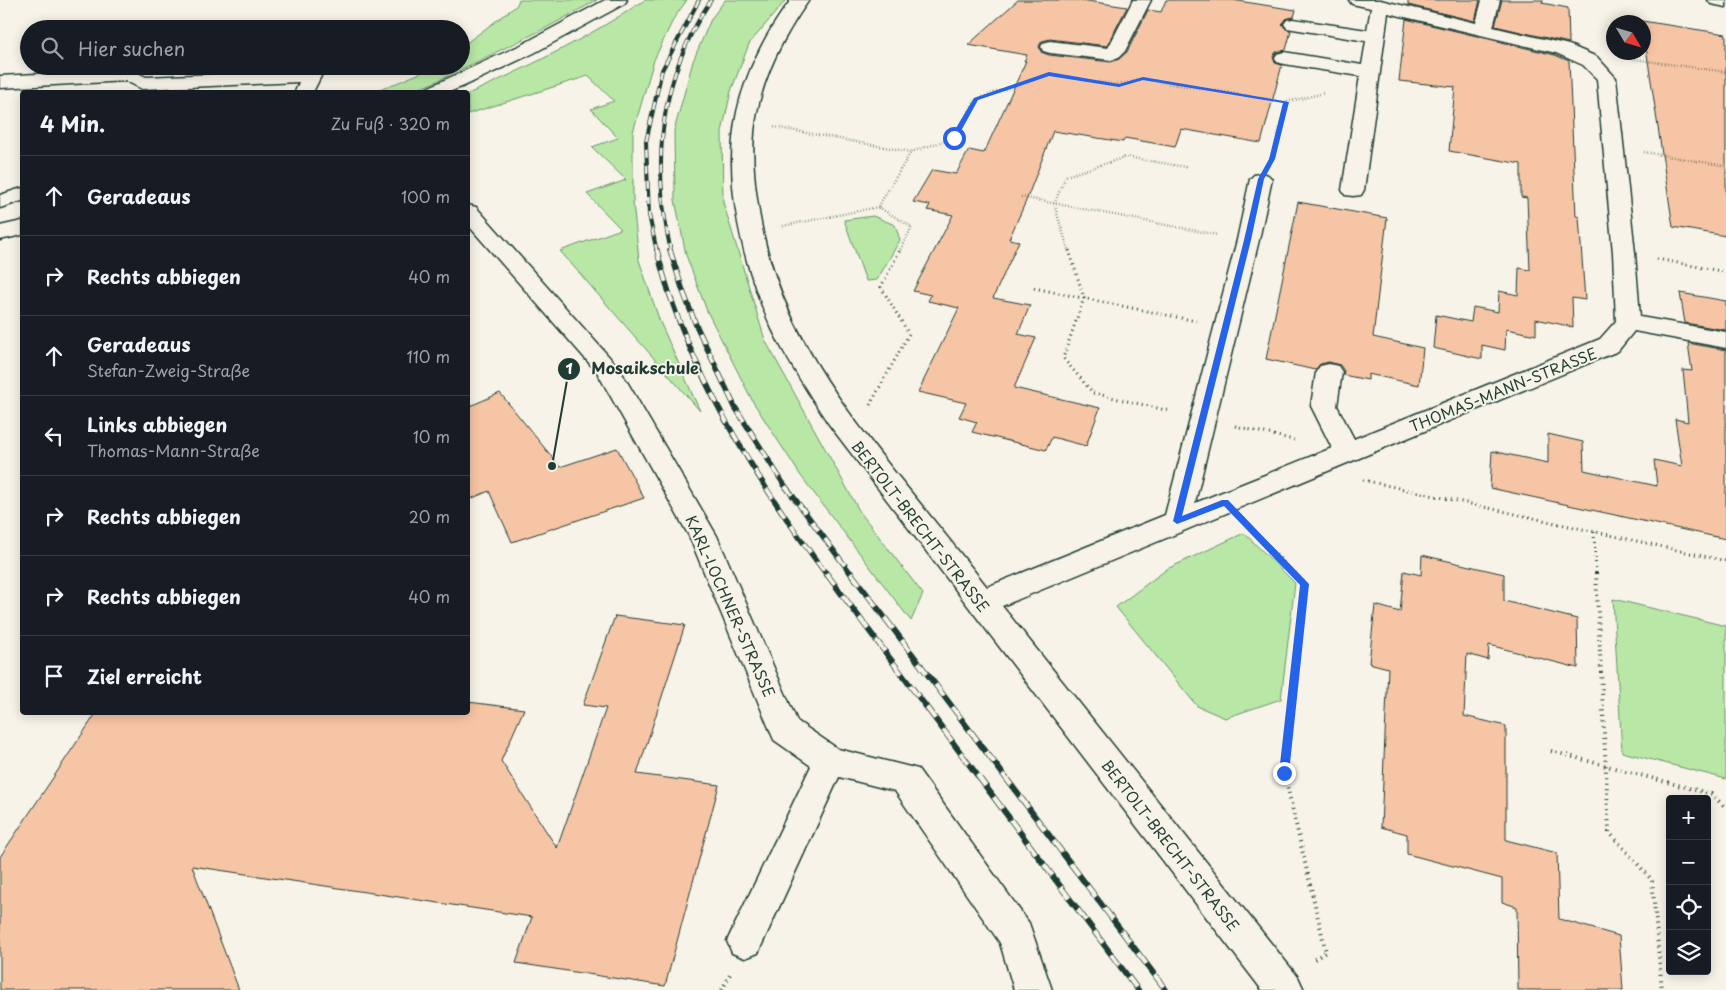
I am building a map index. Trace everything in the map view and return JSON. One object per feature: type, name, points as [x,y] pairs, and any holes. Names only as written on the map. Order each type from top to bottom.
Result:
[{"type":"street","points":[[438,90],[520,53],[618,0]]},
{"type":"street","name":"BERTOLT-BRECHT-STRASSE","points":[[800,0],[790,11],[762,64],[745,122],[743,174],[751,233],[770,298],[805,368],[837,417],[1282,986]]},
{"type":"street","points":[[1050,47],[1111,54],[1116,51],[1142,0]]},
{"type":"street","points":[[1483,30],[1491,0]]},
{"type":"street","points":[[1717,0],[1726,2]]},
{"type":"street","points":[[1352,190],[1376,36],[1369,3],[1562,49],[1590,61],[1606,78],[1624,253],[1628,322],[1726,340]]},
{"type":"street","points":[[1293,24],[1376,36]]},
{"type":"street","points":[[1284,58],[1370,72]]},
{"type":"street","points":[[0,82],[130,75],[142,83],[311,76],[305,90]]},
{"type":"street","points":[[1177,521],[1248,240],[1261,179]]},
{"type":"street","points":[[0,202],[20,195]]},
{"type":"street","name":"KARL-LOCHNER-STRASSE","points":[[470,214],[608,368],[703,536],[785,730],[830,761]]},
{"type":"street","points":[[0,233],[20,228]]},
{"type":"street","name":"THOMAS-MANN-STRASSE","points":[[980,602],[1609,345],[1628,322]]},
{"type":"street","points":[[1329,372],[1324,406],[1348,452]]},
{"type":"street","points":[[745,941],[830,761],[906,779],[1016,935],[1033,990]]},
{"type":"path","points":[[1590,61],[1630,58],[1726,72]]},
{"type":"path","points":[[745,122],[911,152],[954,138],[976,99],[1049,74]]},
{"type":"path","points":[[1093,81],[1119,85],[1143,79],[1286,102],[1272,159],[1261,179]]},
{"type":"path","points":[[1614,147],[1726,166]]},
{"type":"path","points":[[878,207],[911,152]]},
{"type":"path","points":[[1186,166],[1126,157],[1066,176],[1054,204],[1084,298],[1063,358],[1093,393],[1348,452]]},
{"type":"path","points":[[1020,197],[1248,240]]},
{"type":"path","points":[[751,233],[878,207],[912,227],[881,287],[909,334],[872,404],[837,417]]},
{"type":"path","points":[[1624,253],[1726,272]]},
{"type":"path","points":[[1034,288],[1226,327]]},
{"type":"path","points":[[1310,468],[1726,561]]},
{"type":"path","points":[[1225,502],[1305,584],[1284,773],[1326,952],[1282,986]]},
{"type":"path","points":[[1594,532],[1609,832],[1652,880],[1662,990]]},
{"type":"path","points":[[1551,751],[1711,794],[1726,808]]},
{"type":"green space","points":[[519,0],[597,0],[546,28],[470,65],[470,40],[516,6]]},
{"type":"green space","points":[[645,0],[687,0],[674,18],[654,60],[633,132],[633,202],[639,260],[660,322],[700,411],[560,251],[621,229],[587,194],[626,180],[592,147],[618,138],[591,109],[614,101],[588,76],[470,113],[470,93],[558,51],[602,27]]},
{"type":"green space","points":[[725,0],[786,0],[749,44],[731,91],[722,132],[723,202],[765,340],[860,512],[923,594],[911,621],[801,476],[753,402],[707,311],[686,255],[675,200],[674,131],[693,61],[711,19]]},
{"type":"green space","points":[[416,75],[449,75],[415,90],[380,90]]},
{"type":"green space","points":[[873,216],[895,225],[900,240],[877,280],[866,281],[844,220]]},
{"type":"green space","points":[[1244,533],[1295,583],[1281,699],[1225,718],[1197,706],[1116,607],[1167,569]]},
{"type":"green space","points":[[1613,599],[1726,626],[1726,779],[1622,752]]},
{"type":"building","points":[[1018,0],[1081,0],[1127,7],[1107,46],[1050,39],[1042,41],[1039,46],[1041,52],[1049,55],[1111,62],[1119,59],[1127,52],[1148,10],[1161,12],[1166,0],[1232,0],[1296,10],[1294,17],[1287,18],[1282,24],[1291,31],[1286,50],[1276,52],[1273,57],[1275,63],[1282,65],[1261,143],[1181,129],[1175,147],[1125,138],[1123,142],[1053,131],[1009,239],[1019,241],[993,298],[1030,305],[1018,334],[1036,338],[1014,388],[1100,408],[1086,446],[1052,437],[1046,450],[972,432],[977,422],[959,417],[966,403],[918,392],[959,308],[928,301],[931,295],[913,291],[953,215],[927,210],[930,205],[913,202],[932,170],[956,174],[969,150],[984,153],[1027,55],[968,45]]},
{"type":"building","points":[[1408,0],[1480,0],[1475,21],[1408,5]]},
{"type":"building","points":[[1502,0],[1543,0],[1542,3],[1568,8],[1569,43],[1495,26]]},
{"type":"building","points":[[1406,19],[1555,55],[1569,61],[1576,216],[1579,217],[1585,300],[1572,298],[1573,327],[1536,319],[1536,335],[1506,329],[1505,350],[1482,345],[1482,359],[1433,348],[1436,315],[1471,322],[1473,307],[1498,312],[1499,291],[1518,295],[1519,268],[1530,270],[1527,198],[1521,197],[1521,164],[1449,151],[1455,87],[1399,81]]},
{"type":"building","points":[[1651,22],[1726,34],[1726,236],[1673,227],[1648,60],[1651,60]]},
{"type":"building","points":[[1298,202],[1387,218],[1373,337],[1423,348],[1419,385],[1368,374],[1368,380],[1343,375],[1344,371],[1340,365],[1329,362],[1320,364],[1315,370],[1266,359]]},
{"type":"building","points":[[1680,293],[1726,301],[1726,330],[1685,323]]},
{"type":"building","points":[[1688,343],[1726,350],[1726,539],[1490,488],[1492,451],[1548,463],[1548,434],[1583,442],[1584,470],[1657,486],[1654,460],[1682,466],[1675,419],[1688,422],[1683,370],[1692,371]]},
{"type":"building","points":[[500,393],[560,467],[617,448],[644,498],[512,542],[489,491],[470,499],[470,406]]},
{"type":"building","points":[[1422,555],[1504,574],[1504,601],[1577,619],[1578,668],[1489,645],[1488,660],[1467,654],[1464,716],[1506,726],[1506,840],[1557,853],[1559,919],[1619,936],[1623,990],[1518,990],[1517,907],[1502,902],[1502,879],[1407,854],[1407,834],[1381,827],[1388,668],[1369,663],[1375,605],[1400,612],[1404,571],[1421,575]]},
{"type":"building","points":[[615,616],[685,625],[637,774],[719,785],[665,986],[516,963],[532,917],[192,866],[239,990],[0,990],[0,857],[95,715],[470,715],[470,702],[524,709],[501,761],[557,848],[606,708],[583,705]]},
{"type":"railway","points":[[657,252],[649,215],[646,142],[662,70],[699,0]]},
{"type":"railway","points":[[671,252],[662,186],[661,153],[664,121],[670,90],[680,60],[711,0]]},
{"type":"railway","points":[[657,250],[669,293],[685,336],[704,378],[750,461],[775,501],[827,575]]},
{"type":"railway","points":[[670,250],[696,325],[735,407],[783,483],[852,575]]},
{"type":"railway","points":[[826,573],[1138,990]]},
{"type":"railway","points":[[851,573],[1166,990]]},
{"type":"place","name":"Mosaikschule","points":[[552,466]]},
{"type":"route","points":[[954,138],[976,99],[1049,74],[1119,85],[1143,79],[1286,102],[1272,159],[1261,179],[1248,240],[1177,521],[1225,502],[1305,584],[1284,773]]}]
